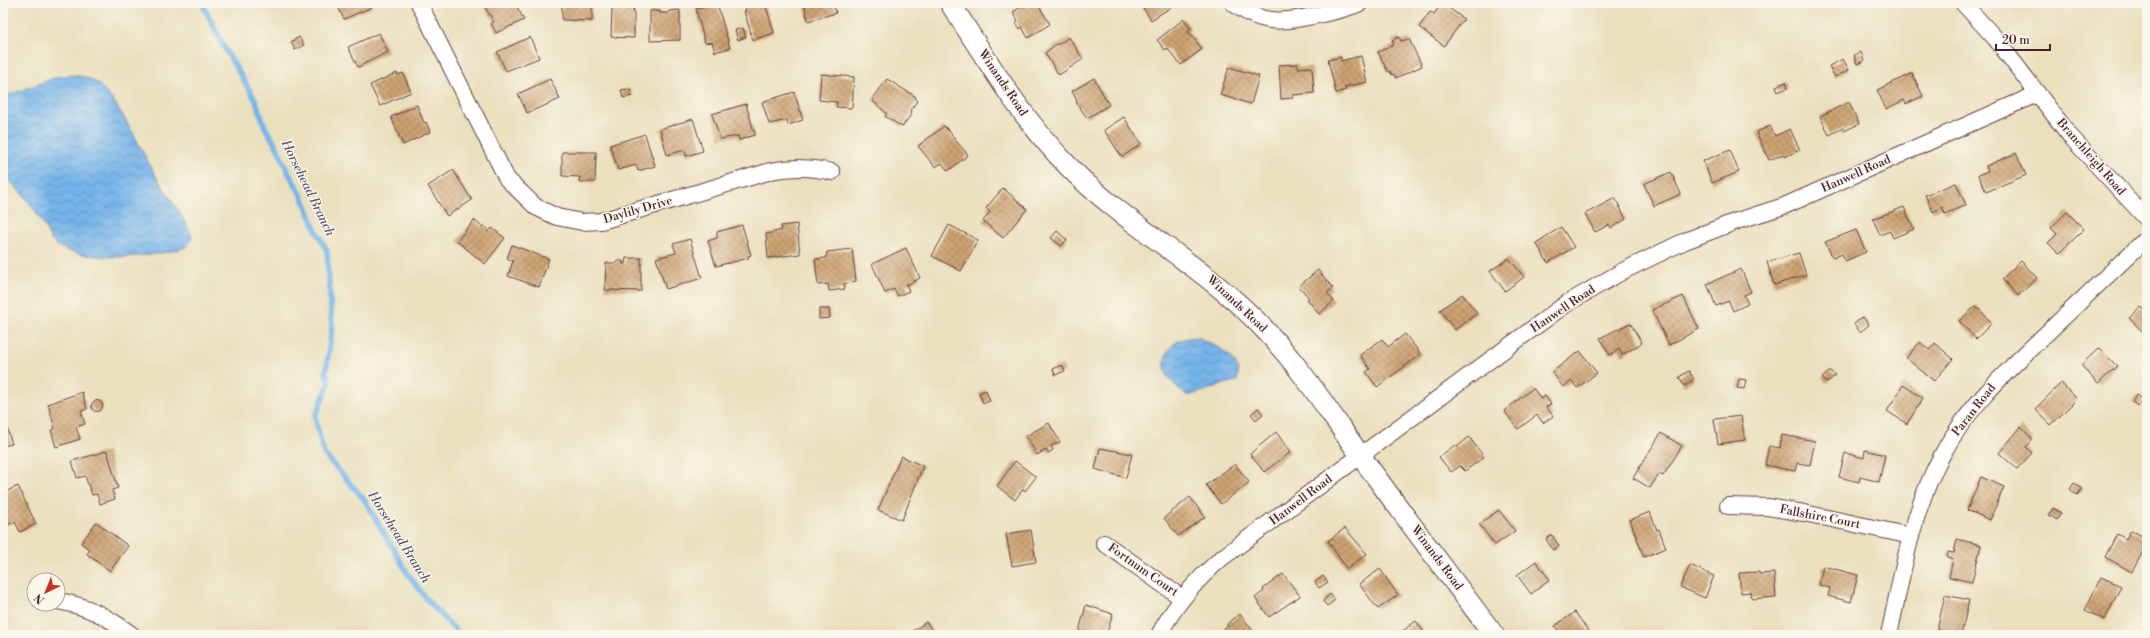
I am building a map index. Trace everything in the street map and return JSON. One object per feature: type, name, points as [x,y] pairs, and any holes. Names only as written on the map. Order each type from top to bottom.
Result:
[{"type":"street","name":"Daylily Drive","points":[[418,3],[507,179],[536,207],[557,217],[582,222],[601,221],[771,171],[794,167],[812,167],[832,172]]},
{"type":"street","name":"Winands Road","points":[[950,3],[1013,101],[1038,134],[1070,168],[1110,204],[1228,293],[1267,331],[1310,382],[1360,455],[1494,635]]},
{"type":"street","points":[[1233,3],[1255,17],[1270,21],[1283,21],[1336,11],[1360,3]]},
{"type":"street","name":"Branchleigh Road","points":[[1963,3],[1995,38],[2071,137],[2147,218]]},
{"type":"street","name":"Hanwell Road","points":[[1159,635],[1182,598],[1199,577],[1223,557],[1566,304],[1623,272],[1685,241],[1784,206],[2037,94]]},
{"type":"street","name":"Paran Road","points":[[1889,635],[1911,536],[1927,489],[1941,456],[1959,427],[1981,398],[2147,238]]},
{"type":"street","name":"Fallshire Court","points":[[1728,506],[1768,507],[1804,513],[1911,536]]},
{"type":"street","name":"Fortnum Court","points":[[1104,543],[1182,598]]},
{"type":"street","points":[[66,602],[80,605],[101,615],[132,635]]},
{"type":"water","points":[[74,75],[87,78],[96,83],[107,93],[123,116],[157,178],[180,213],[192,236],[188,246],[158,254],[118,257],[78,254],[63,249],[52,241],[31,205],[15,186],[3,176],[3,97],[57,77]]},
{"type":"water","points":[[1197,337],[1219,348],[1232,359],[1236,365],[1238,373],[1237,381],[1187,395],[1170,380],[1165,368],[1166,356],[1169,351],[1178,341]]},
{"type":"building","points":[[336,3],[370,3],[372,7],[344,19]]},
{"type":"building","points":[[490,3],[515,3],[524,20],[496,33],[491,23],[494,22],[484,6]]},
{"type":"building","points":[[562,3],[592,3],[592,21],[562,20]]},
{"type":"building","points":[[623,3],[633,3],[634,38],[611,37],[612,7],[623,8]]},
{"type":"building","points":[[717,3],[730,48],[715,52],[712,42],[705,43],[696,9]]},
{"type":"building","points":[[752,3],[765,3],[774,33],[753,40],[744,11],[746,11],[745,5]]},
{"type":"building","points":[[804,3],[833,3],[836,13],[808,21]]},
{"type":"building","points":[[1027,3],[1037,3],[1050,24],[1028,38],[1022,27],[1020,29],[1016,23],[1018,21],[1013,12]]},
{"type":"building","points":[[1140,3],[1174,3],[1175,5],[1151,20]]},
{"type":"building","points":[[1442,3],[1464,19],[1444,46],[1419,27],[1430,12],[1434,14]]},
{"type":"building","points":[[680,10],[680,40],[650,41],[650,11],[669,13],[669,11]]},
{"type":"building","points":[[1184,19],[1191,29],[1188,31],[1202,49],[1181,65],[1167,48],[1165,50],[1157,40]]},
{"type":"building","points":[[743,28],[746,37],[738,40],[735,30]]},
{"type":"building","points":[[379,33],[388,52],[358,67],[348,47]]},
{"type":"building","points":[[299,37],[304,45],[295,50],[291,42]]},
{"type":"building","points":[[530,37],[539,58],[506,71],[497,52]]},
{"type":"building","points":[[1069,37],[1083,59],[1059,75],[1045,53],[1056,44],[1059,44]]},
{"type":"building","points":[[1399,37],[1401,41],[1409,39],[1422,66],[1396,78],[1390,71],[1388,72],[1378,52],[1394,45],[1392,40]]},
{"type":"building","points":[[1861,52],[1864,61],[1857,64],[1854,55]]},
{"type":"building","points":[[1361,56],[1367,82],[1345,87],[1346,90],[1336,93],[1328,60],[1341,57],[1341,61]]},
{"type":"building","points":[[1843,59],[1849,70],[1835,77],[1829,66]]},
{"type":"building","points":[[1298,64],[1298,68],[1312,67],[1314,93],[1293,95],[1293,98],[1281,99],[1279,65]]},
{"type":"building","points":[[1229,67],[1259,76],[1251,104],[1220,95]]},
{"type":"building","points":[[397,73],[398,75],[403,73],[411,92],[380,106],[370,85]]},
{"type":"building","points":[[1912,73],[1923,96],[1906,104],[1904,100],[1886,109],[1877,90]]},
{"type":"building","points":[[821,74],[854,77],[852,108],[836,107],[837,102],[819,100]]},
{"type":"building","points":[[1094,78],[1109,105],[1087,118],[1076,102],[1077,101],[1072,91]]},
{"type":"building","points":[[550,79],[560,99],[527,113],[518,94]]},
{"type":"building","points":[[887,79],[916,97],[915,99],[917,101],[910,111],[912,113],[902,127],[885,116],[887,114],[872,100]]},
{"type":"building","points":[[1786,82],[1788,88],[1778,92],[1776,86]]},
{"type":"building","points":[[630,89],[632,96],[623,98],[621,90]]},
{"type":"building","points":[[794,92],[803,120],[788,125],[787,120],[769,124],[762,102]]},
{"type":"building","points":[[1849,102],[1859,124],[1844,131],[1843,128],[1829,135],[1820,116]]},
{"type":"building","points":[[746,104],[755,135],[739,140],[738,136],[720,139],[712,114]]},
{"type":"building","points":[[417,105],[424,123],[426,122],[430,132],[403,145],[391,117]]},
{"type":"building","points":[[1124,117],[1141,144],[1122,157],[1104,130]]},
{"type":"building","points":[[693,119],[703,151],[686,156],[685,150],[667,155],[660,129]]},
{"type":"building","points":[[944,126],[968,155],[948,171],[942,163],[935,167],[918,146]]},
{"type":"building","points":[[1770,126],[1775,136],[1790,129],[1800,150],[1785,157],[1784,154],[1769,160],[1756,132]]},
{"type":"building","points":[[645,134],[655,166],[638,171],[636,165],[618,170],[610,145]]},
{"type":"building","points":[[1730,150],[1739,172],[1712,183],[1703,161]]},
{"type":"building","points":[[562,152],[596,152],[595,182],[579,182],[580,177],[562,176]]},
{"type":"building","points":[[2016,153],[2026,175],[1986,192],[1978,175],[1988,171],[1986,166]]},
{"type":"building","points":[[453,170],[472,200],[447,216],[428,186]]},
{"type":"building","points":[[1671,172],[1681,194],[1654,206],[1644,184]]},
{"type":"building","points":[[1956,183],[1966,205],[1945,214],[1942,207],[1933,212],[1925,195]]},
{"type":"building","points":[[1003,188],[1027,209],[1003,238],[983,221],[990,212],[986,208]]},
{"type":"building","points":[[1615,198],[1626,219],[1611,228],[1609,225],[1595,232],[1585,214]]},
{"type":"building","points":[[1904,207],[1914,229],[1893,238],[1890,231],[1880,235],[1873,219]]},
{"type":"building","points":[[2067,212],[2084,229],[2059,254],[2048,243],[2057,234],[2051,228]]},
{"type":"building","points":[[474,220],[482,227],[484,225],[488,229],[488,232],[492,228],[505,238],[485,264],[457,241]]},
{"type":"building","points":[[797,224],[800,254],[768,258],[766,234],[782,230],[781,226]]},
{"type":"building","points":[[742,225],[751,255],[748,256],[749,258],[716,266],[708,241],[717,238],[717,232]]},
{"type":"building","points":[[949,225],[978,240],[961,271],[932,256]]},
{"type":"building","points":[[1561,227],[1574,247],[1548,263],[1536,243]]},
{"type":"building","points":[[1856,230],[1866,252],[1845,261],[1842,254],[1833,258],[1825,242]]},
{"type":"building","points":[[1057,231],[1067,240],[1061,246],[1051,238]]},
{"type":"building","points":[[690,239],[702,278],[666,289],[656,258],[676,253],[673,244]]},
{"type":"building","points":[[512,245],[549,259],[539,287],[508,276],[513,261],[507,258]]},
{"type":"building","points":[[906,248],[920,278],[906,284],[909,291],[898,296],[894,289],[885,293],[872,264]]},
{"type":"building","points":[[852,249],[856,281],[844,284],[845,289],[829,291],[828,284],[818,285],[815,259],[826,258],[827,252]]},
{"type":"building","points":[[1799,253],[1806,275],[1774,285],[1767,262]]},
{"type":"building","points":[[626,258],[641,258],[641,291],[605,290],[606,263],[617,263],[617,261],[623,261],[623,264],[625,264]]},
{"type":"building","points":[[1509,258],[1524,277],[1505,291],[1490,271]]},
{"type":"building","points":[[2021,261],[2037,278],[2018,296],[2002,279]]},
{"type":"building","points":[[1741,269],[1751,292],[1744,295],[1748,304],[1733,311],[1729,301],[1716,306],[1707,284]]},
{"type":"building","points":[[1318,270],[1333,288],[1327,293],[1334,301],[1319,314],[1299,286]]},
{"type":"building","points":[[1462,294],[1477,313],[1455,330],[1440,310]]},
{"type":"building","points":[[1683,296],[1699,329],[1669,345],[1652,310]]},
{"type":"building","points":[[1976,306],[1992,323],[1976,339],[1959,321]]},
{"type":"building","points":[[2147,306],[2146,335],[2129,318],[2141,307],[2143,309]]},
{"type":"building","points":[[819,309],[829,309],[830,318],[819,319]]},
{"type":"building","points":[[1863,317],[1869,325],[1860,332],[1854,324]]},
{"type":"building","points":[[1630,323],[1642,343],[1622,355],[1619,349],[1610,355],[1600,338]]},
{"type":"building","points":[[1405,334],[1421,354],[1377,387],[1366,372],[1370,369],[1360,355],[1382,339],[1388,347]]},
{"type":"building","points":[[1920,342],[1929,350],[1935,343],[1953,359],[1934,381],[1906,358]]},
{"type":"building","points":[[2099,348],[2117,366],[2098,384],[2081,365]]},
{"type":"building","points":[[1580,351],[1597,373],[1577,388],[1572,381],[1563,387],[1552,372]]},
{"type":"building","points":[[1062,365],[1065,371],[1055,375],[1053,369]]},
{"type":"building","points":[[1689,371],[1694,379],[1684,386],[1679,377]]},
{"type":"building","points":[[1830,371],[1835,375],[1827,383],[1822,378]]},
{"type":"building","points":[[1739,379],[1746,380],[1744,389],[1737,388]]},
{"type":"building","points":[[2061,383],[2077,399],[2051,425],[2035,409]]},
{"type":"building","points":[[1903,385],[1923,398],[1907,424],[1887,411]]},
{"type":"building","points":[[1533,388],[1541,399],[1545,396],[1551,404],[1546,407],[1553,416],[1543,423],[1537,415],[1518,429],[1504,411]]},
{"type":"building","points":[[986,390],[990,401],[983,403],[979,393]]},
{"type":"building","points":[[82,392],[87,409],[81,411],[85,424],[76,427],[80,439],[56,447],[51,430],[55,429],[48,404]]},
{"type":"building","points":[[2136,395],[2143,400],[2138,406],[2132,402]]},
{"type":"building","points":[[97,400],[101,402],[103,406],[101,410],[97,412],[93,410],[91,406],[93,402]]},
{"type":"building","points":[[1258,408],[1263,414],[1256,420],[1251,414]]},
{"type":"building","points":[[3,415],[12,444],[3,446]]},
{"type":"building","points":[[1741,416],[1745,440],[1718,444],[1714,419]]},
{"type":"building","points":[[1049,423],[1060,442],[1051,446],[1053,450],[1048,453],[1046,450],[1037,455],[1026,436]]},
{"type":"building","points":[[2021,427],[2033,440],[2026,447],[2032,453],[2017,469],[1999,453]]},
{"type":"building","points":[[1276,432],[1291,452],[1264,472],[1250,454]]},
{"type":"building","points":[[1661,433],[1682,446],[1663,476],[1659,474],[1650,488],[1633,478]]},
{"type":"building","points":[[1782,435],[1815,441],[1810,465],[1797,463],[1795,471],[1765,465],[1769,446],[1780,448]]},
{"type":"building","points":[[1469,437],[1484,457],[1465,471],[1460,466],[1451,472],[1439,457],[1455,445],[1457,447]]},
{"type":"building","points":[[1100,448],[1132,454],[1126,478],[1095,469]]},
{"type":"building","points":[[1865,450],[1885,455],[1879,482],[1860,477],[1859,482],[1839,477],[1845,453],[1864,458]]},
{"type":"building","points":[[107,451],[118,488],[112,490],[115,499],[100,504],[97,494],[92,495],[85,476],[77,478],[72,461]]},
{"type":"building","points":[[901,456],[923,466],[902,520],[878,510]]},
{"type":"building","points":[[1015,461],[1036,477],[1025,491],[1023,489],[1015,500],[997,486]]},
{"type":"building","points":[[1235,464],[1249,482],[1221,504],[1206,485]]},
{"type":"building","points":[[1981,477],[2004,487],[1990,520],[1967,510]]},
{"type":"building","points":[[2074,483],[2082,489],[2077,495],[2070,489]]},
{"type":"building","points":[[18,486],[36,524],[20,532],[15,522],[7,525],[6,523],[3,524],[3,493]]},
{"type":"building","points":[[1190,497],[1205,517],[1178,536],[1164,518]]},
{"type":"building","points":[[2053,508],[2061,513],[2057,520],[2049,515]]},
{"type":"building","points":[[1499,510],[1515,531],[1495,545],[1479,524]]},
{"type":"building","points":[[1650,512],[1657,530],[1659,529],[1666,548],[1644,557],[1630,520]]},
{"type":"building","points":[[96,522],[128,546],[110,571],[87,554],[90,550],[81,543]]},
{"type":"building","points":[[1345,528],[1367,554],[1347,569],[1328,541]]},
{"type":"building","points":[[1031,530],[1036,562],[1012,566],[1006,534]]},
{"type":"building","points":[[2131,530],[2147,539],[2147,544],[2132,572],[2105,557],[2117,534],[2126,539]]},
{"type":"building","points":[[1552,535],[1559,546],[1553,550],[1546,539]]},
{"type":"building","points":[[1957,539],[1981,545],[1972,582],[1949,577],[1953,559],[1947,557],[1948,552],[1954,553]]},
{"type":"building","points":[[1536,561],[1550,580],[1531,594],[1517,575]]},
{"type":"building","points":[[1690,565],[1714,576],[1705,598],[1680,587]]},
{"type":"building","points":[[1823,566],[1858,575],[1851,602],[1828,596],[1830,588],[1819,585]]},
{"type":"building","points":[[1380,569],[1398,595],[1378,609],[1359,584]]},
{"type":"building","points":[[1759,572],[1759,574],[1774,573],[1776,597],[1752,599],[1751,592],[1741,593],[1739,573]]},
{"type":"building","points":[[1283,574],[1300,596],[1269,617],[1255,598],[1264,591],[1263,589]]},
{"type":"building","points":[[1323,576],[1328,582],[1319,588],[1315,582]]},
{"type":"building","points":[[2101,577],[2121,586],[2105,620],[2085,610]]},
{"type":"building","points":[[1330,594],[1335,600],[1327,606],[1323,601]]},
{"type":"building","points":[[1945,595],[1969,600],[1961,635],[1937,630]]},
{"type":"building","points":[[1086,605],[1113,614],[1106,635],[1078,635]]},
{"type":"building","points":[[1575,612],[1591,635],[1562,635],[1555,626]]},
{"type":"building","points":[[1240,614],[1256,635],[1216,635],[1228,626],[1227,624]]},
{"type":"building","points":[[1416,621],[1426,635],[1397,635]]},
{"type":"building","points":[[926,622],[936,635],[907,635]]},
{"type":"waterway","name":"Horsehead Branch","points":[[202,3],[226,51],[255,99],[265,127],[302,196],[316,230],[327,251],[332,327],[326,372],[329,383],[315,417],[324,454],[364,499],[408,574],[427,600],[460,635]]}]
